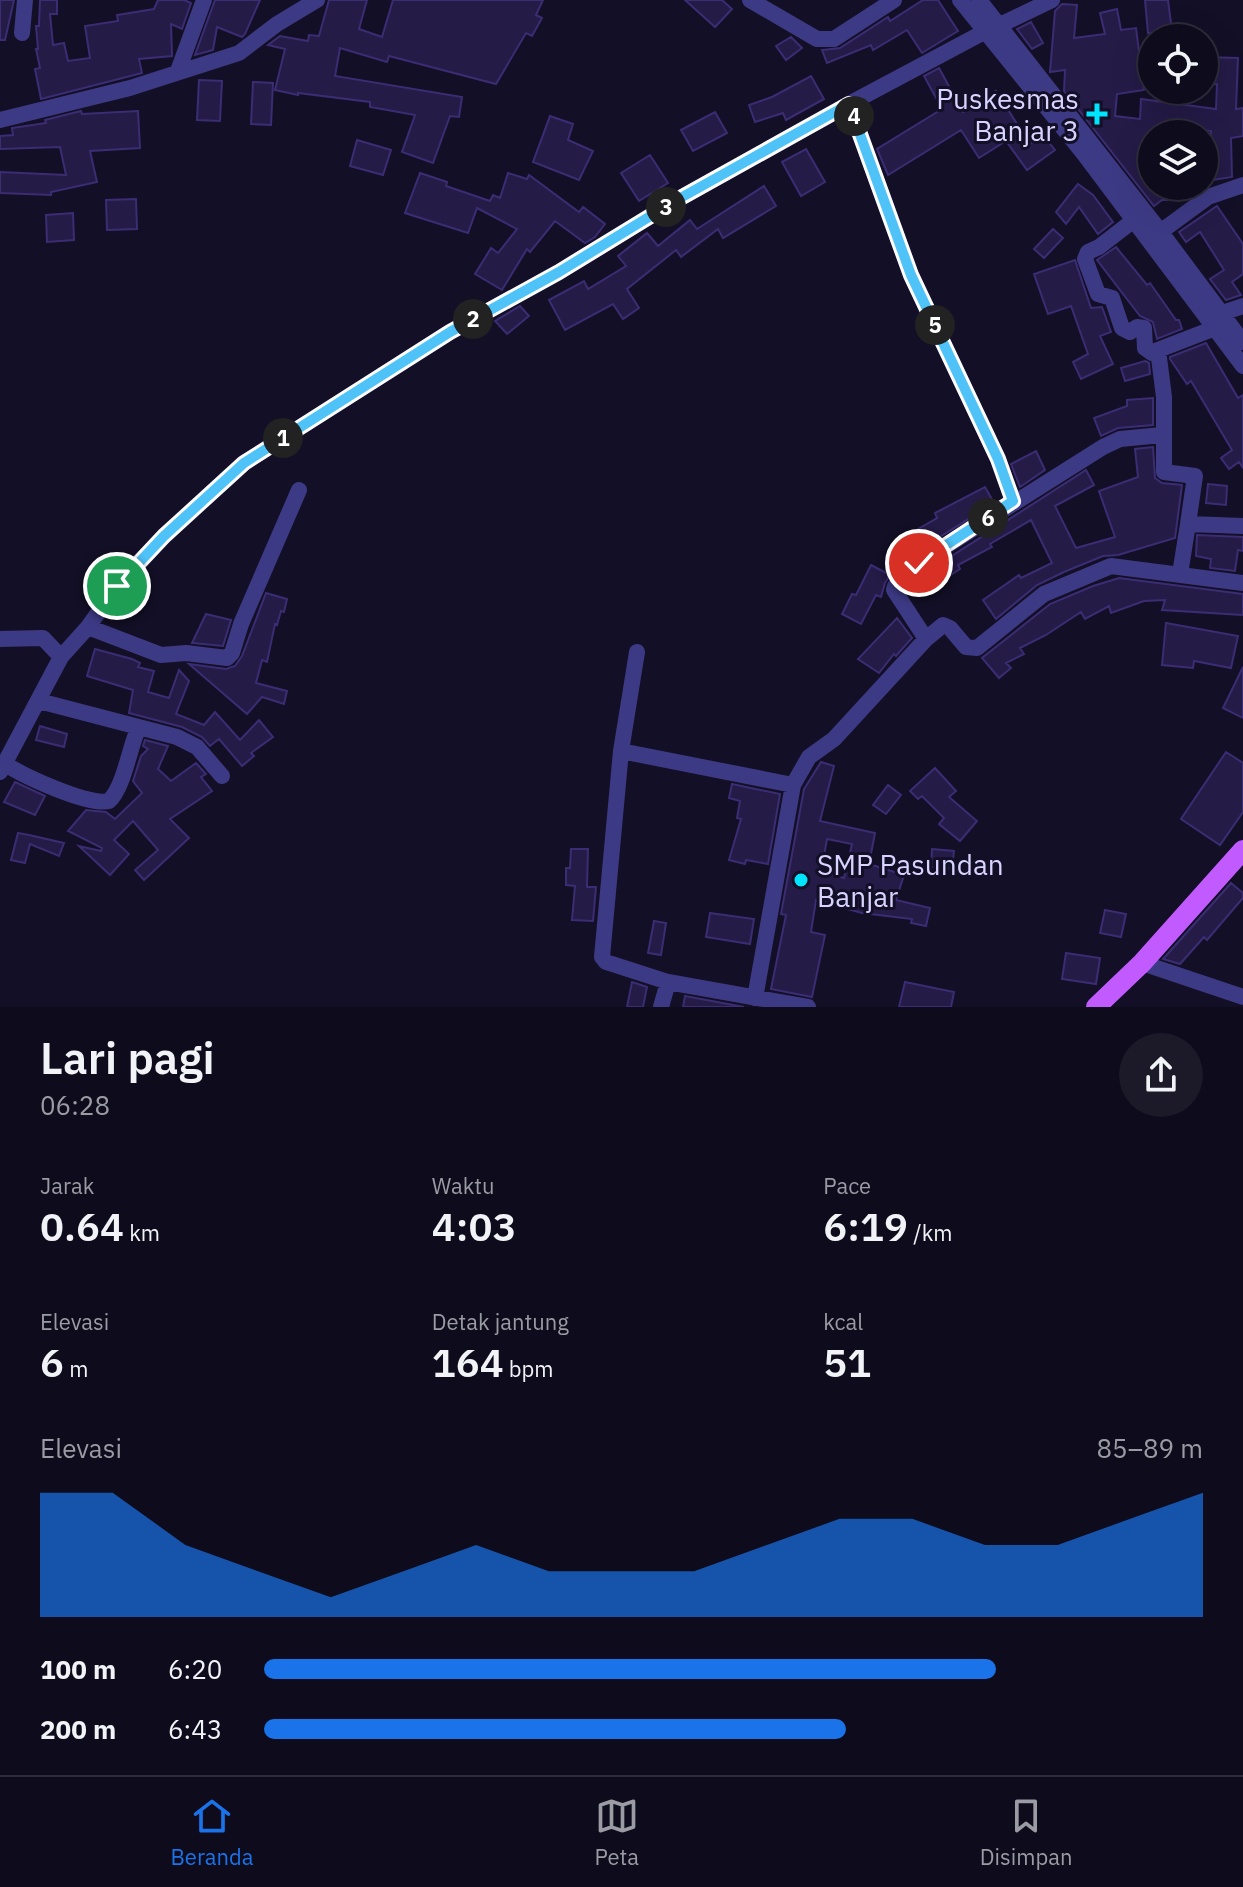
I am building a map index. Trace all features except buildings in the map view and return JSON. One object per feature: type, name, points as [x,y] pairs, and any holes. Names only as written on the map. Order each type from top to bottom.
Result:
[{"type":"main road","points":[[1096,1007],[1142,963],[1243,850]]},
{"type":"street","points":[[22,33],[25,0]]},
{"type":"street","points":[[178,71],[204,0]]},
{"type":"street","points":[[0,120],[130,88],[239,53],[277,24],[317,0]]},
{"type":"street","points":[[750,0],[817,39],[834,39],[894,0]]},
{"type":"street","points":[[960,0],[993,28],[1154,236],[1218,321],[1243,366]]},
{"type":"street","points":[[979,0],[993,28],[1134,220],[1154,236]]},
{"type":"street","points":[[138,729],[119,786],[109,801],[87,800],[2,768],[61,657],[88,627],[117,586],[154,546],[244,463],[450,332],[559,272],[675,201],[849,104],[1052,0]]},
{"type":"street","points":[[849,104],[911,275],[998,459],[1013,501]]},
{"type":"street","points":[[1154,236],[1208,197],[1243,185]]},
{"type":"street","points":[[1134,220],[1088,252],[1085,259],[1098,294],[1112,298],[1122,328],[1130,332],[1137,327],[1144,328],[1145,348],[1152,353],[1243,306]]},
{"type":"street","points":[[1218,321],[1243,342]]},
{"type":"street","points":[[1158,350],[1164,397],[1164,472],[1195,476],[1180,574]]},
{"type":"street","points":[[926,639],[895,594],[895,586],[919,563],[1013,501],[1120,439],[1162,435]]},
{"type":"street","points":[[88,627],[161,655],[230,656],[299,490]]},
{"type":"street","points":[[1188,524],[1243,526]]},
{"type":"street","points":[[755,998],[793,785],[809,757],[834,739],[926,639],[947,625],[966,647],[977,648],[1044,594],[1111,566],[1243,583]]},
{"type":"street","points":[[0,639],[43,638],[61,657]]},
{"type":"street","points":[[637,652],[621,751],[602,957],[606,962],[668,982],[808,1007]]},
{"type":"street","points":[[39,701],[177,737],[197,747],[222,776]]},
{"type":"street","points":[[621,751],[793,785]]},
{"type":"street","points":[[1142,963],[1243,997]]},
{"type":"street","points":[[661,1007],[668,982]]},
{"type":"place","name":"Puskesmas Banjar 3","points":[[1097,114]]},
{"type":"place","name":"SMP Pasundan Banjar","points":[[801,880]]},
{"type":"route","points":[[117,586],[164,536],[244,463],[450,332],[849,104],[911,275],[998,459],[1013,501],[919,563]]}]
